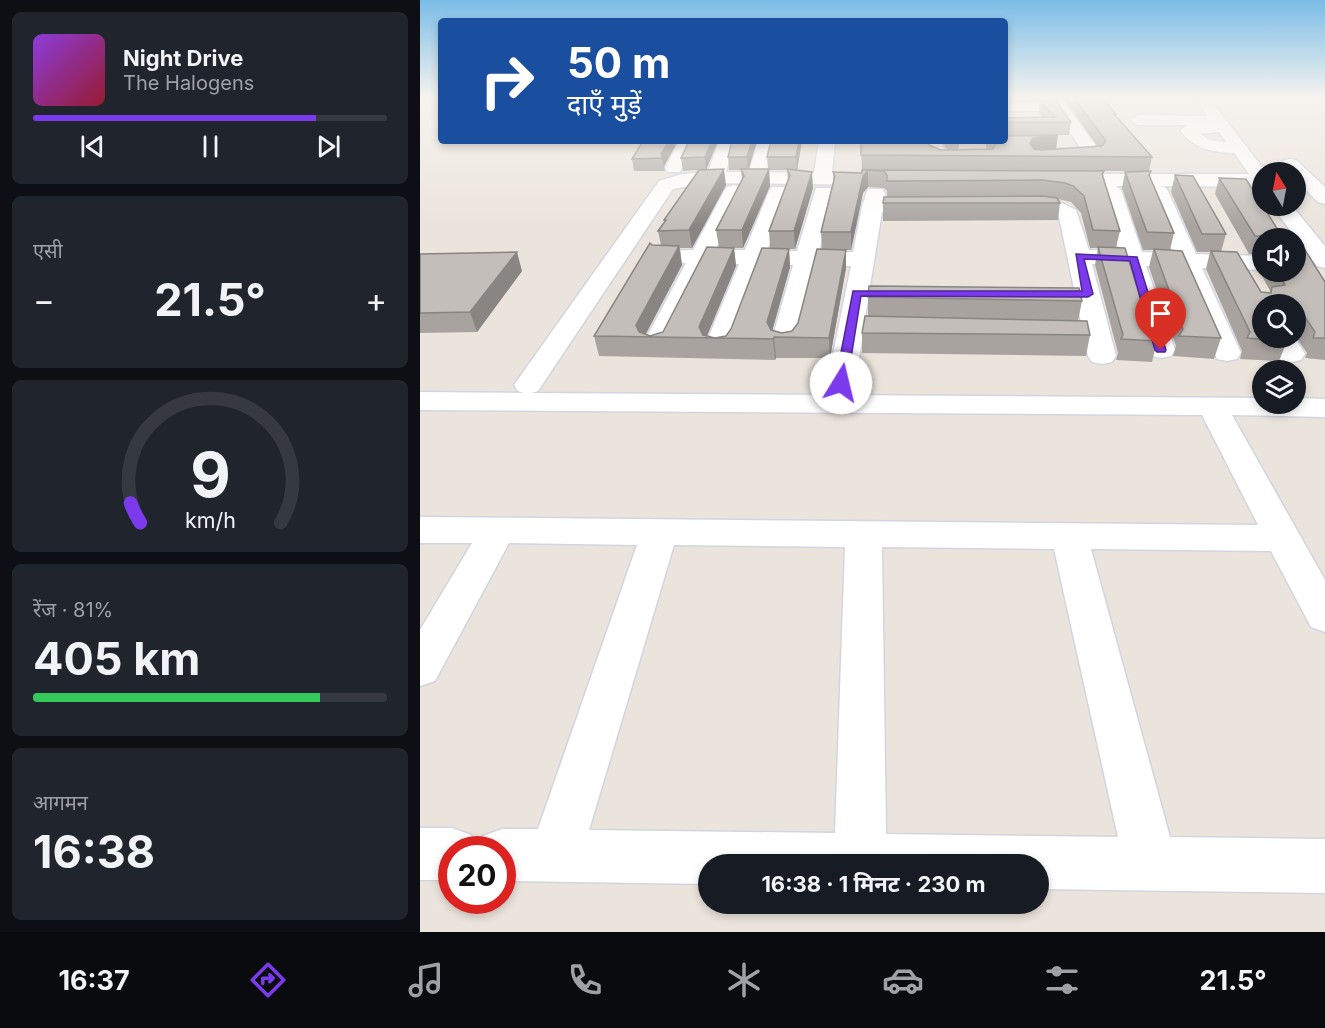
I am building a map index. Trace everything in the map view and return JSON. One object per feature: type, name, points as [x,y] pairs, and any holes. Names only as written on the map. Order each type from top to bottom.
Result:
[{"type":"street","points":[[1198,140],[1210,146],[1239,148]]},
{"type":"street","points":[[1233,140],[1255,162]]},
{"type":"street","points":[[1040,157],[1092,156],[1085,142],[1050,142]]},
{"type":"street","points":[[674,168],[686,144]]},
{"type":"street","points":[[715,177],[726,144]]},
{"type":"street","points":[[759,168],[765,144]]},
{"type":"street","points":[[784,343],[823,185],[827,144]]},
{"type":"street","points":[[934,144],[937,154],[941,157],[994,157]]},
{"type":"street","points":[[1313,165],[1290,164],[1310,187],[1325,198]]},
{"type":"street","points":[[1036,180],[1252,175]]},
{"type":"street","points":[[528,385],[661,190],[673,182],[715,177],[823,185],[880,193],[944,206]]},
{"type":"street","points":[[1310,187],[1318,218]]},
{"type":"street","points":[[1111,190],[1161,350]]},
{"type":"street","points":[[655,346],[734,191]]},
{"type":"street","points":[[718,348],[779,191]]},
{"type":"street","points":[[1158,191],[1227,353]]},
{"type":"street","points":[[841,383],[856,293],[880,193]]},
{"type":"street","points":[[992,206],[1062,208],[1069,214],[1079,256],[1076,294],[1090,339]]},
{"type":"street","points":[[1288,216],[1318,264]]},
{"type":"street","points":[[664,256],[863,259]]},
{"type":"street","points":[[1079,256],[1186,261],[1244,256],[1254,288]]},
{"type":"street","points":[[856,293],[937,293]]},
{"type":"street","points":[[850,326],[932,328]]},
{"type":"street","points":[[420,384],[1252,384]]},
{"type":"street","points":[[1306,385],[1325,386]]},
{"type":"street","points":[[420,401],[1325,408]]},
{"type":"street","points":[[1212,406],[1325,616]]},
{"type":"street","points":[[420,530],[1282,538]]},
{"type":"street","points":[[420,668],[497,531]]},
{"type":"street","points":[[555,856],[660,532]]},
{"type":"street","points":[[860,854],[864,534]]},
{"type":"street","points":[[1069,536],[1151,864]]},
{"type":"street","points":[[420,854],[438,854]]},
{"type":"street","points":[[516,855],[698,858]]},
{"type":"street","points":[[1049,863],[1325,866]]},
{"type":"building","points":[[1008,140],[1032,140],[1030,144],[1034,149],[1041,150],[1102,146],[1106,141],[1137,140],[1152,157],[861,155],[861,144],[929,144],[941,150],[993,149],[996,144],[1008,144]]},
{"type":"building","points":[[641,144],[667,144],[661,154],[663,158],[632,159]]},
{"type":"building","points":[[688,144],[711,144],[705,157],[681,158]]},
{"type":"building","points":[[731,144],[751,144],[747,157],[728,157]]},
{"type":"building","points":[[770,144],[798,144],[796,157],[767,157]]},
{"type":"building","points":[[724,169],[689,230],[658,231],[699,170]]},
{"type":"building","points":[[741,169],[769,169],[742,230],[716,230],[744,176]]},
{"type":"building","points":[[787,169],[812,172],[794,231],[769,231],[790,175]]},
{"type":"building","points":[[862,170],[868,170],[863,176],[851,232],[821,232],[835,176],[833,172],[862,173]]},
{"type":"building","points":[[868,170],[1104,171],[1102,174],[1120,231],[1093,230],[1084,196],[1073,186],[1065,183],[1042,180],[887,181],[884,171]]},
{"type":"building","points":[[1151,171],[1149,175],[1174,233],[1147,232],[1125,172]]},
{"type":"building","points":[[1175,175],[1193,176],[1226,234],[1202,234]]},
{"type":"building","points":[[1219,178],[1246,179],[1252,189],[1252,216],[1269,216],[1277,228],[1252,228],[1252,231]]},
{"type":"building","points":[[1042,196],[1057,198],[1060,203],[883,203],[884,197]]},
{"type":"building","points":[[650,243],[679,246],[636,325],[639,332],[650,336],[663,332],[707,247],[734,248],[699,327],[703,335],[715,338],[726,336],[731,329],[762,248],[789,249],[767,322],[771,330],[782,333],[792,331],[798,323],[817,249],[846,250],[829,338],[774,337],[773,339],[594,336]]},
{"type":"building","points":[[1098,247],[1125,248],[1150,330],[1157,341],[1121,339],[1123,335]]},
{"type":"building","points":[[1154,249],[1182,251],[1221,338],[1179,336],[1183,329]]},
{"type":"building","points":[[1211,251],[1237,252],[1252,277],[1252,282],[1255,282],[1261,292],[1271,293],[1272,287],[1285,285],[1283,282],[1306,282],[1306,252],[1325,282],[1325,338],[1313,338],[1315,332],[1306,318],[1306,294],[1252,294],[1252,338],[1247,338],[1250,332]]},
{"type":"building","points":[[517,252],[470,312],[420,313],[420,254]]},
{"type":"building","points":[[869,286],[1079,288],[1082,301],[868,297]]},
{"type":"building","points":[[865,316],[1087,321],[1090,335],[862,333]]},
{"type":"route","points":[[841,383],[856,293],[1088,294],[1079,256],[1133,259],[1161,350]]}]
